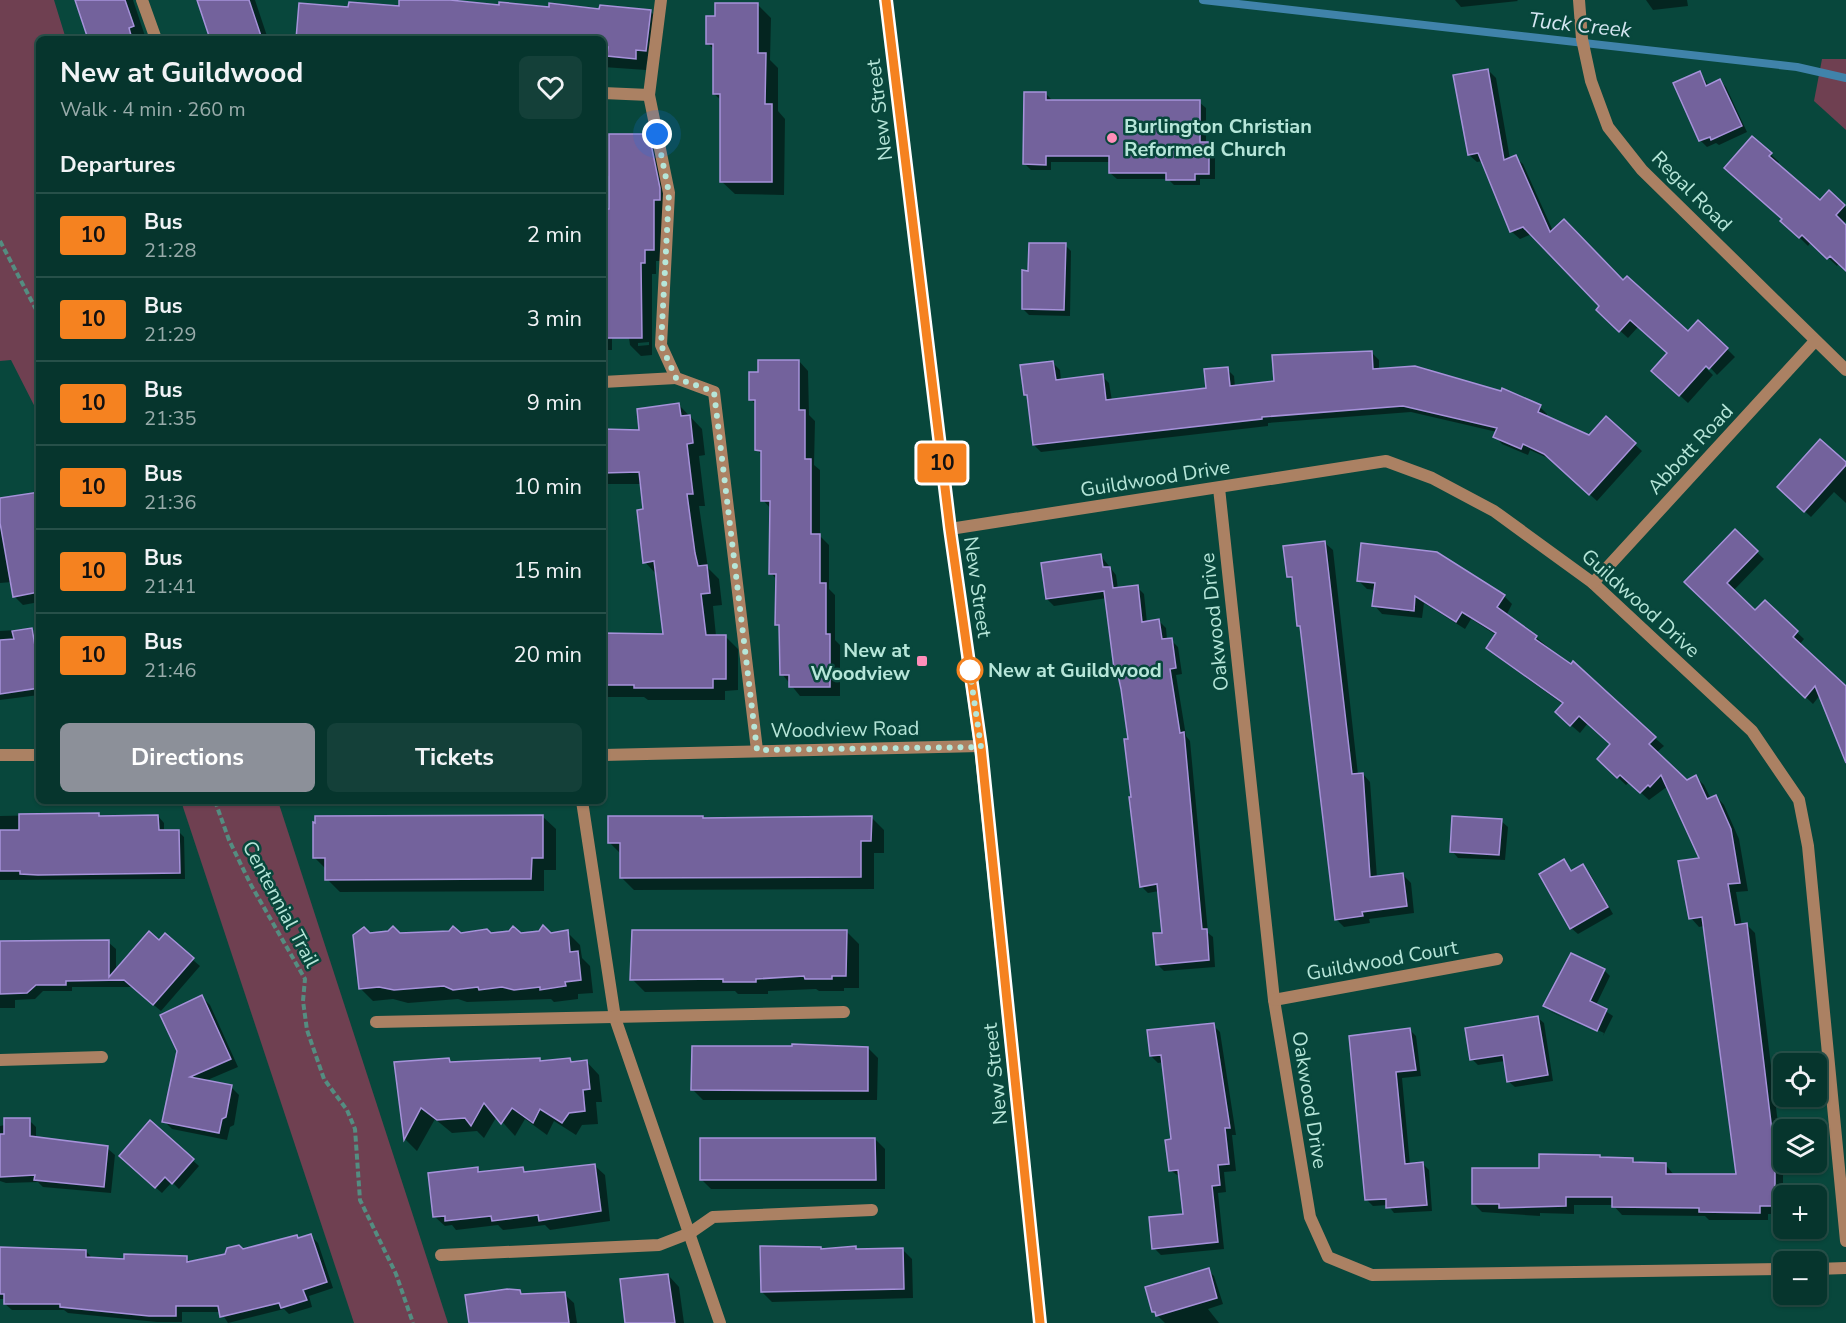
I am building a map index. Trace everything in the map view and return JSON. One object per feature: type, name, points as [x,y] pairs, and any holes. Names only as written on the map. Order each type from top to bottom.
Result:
[{"type":"main road","name":"New Street","points":[[885,0],[950,529],[981,747],[1040,1323]]},
{"type":"street","points":[[142,0],[155,36]]},
{"type":"street","points":[[661,0],[649,95],[669,193],[661,345],[676,378]]},
{"type":"street","name":"Regal Road","points":[[1579,0],[1585,55],[1591,81],[1608,127],[1635,162],[1815,342],[1846,369]]},
{"type":"street","points":[[606,93],[649,95]]},
{"type":"street","name":"Abbott Road","points":[[1593,583],[1815,342]]},
{"type":"street","points":[[606,382],[676,378],[714,392],[757,750]]},
{"type":"street","name":"Guildwood Drive","points":[[950,529],[1386,461],[1432,478],[1494,511],[1593,583],[1752,731],[1799,800],[1808,846],[1846,1241]]},
{"type":"street","name":"Oakwood Drive","points":[[1219,488],[1274,1000],[1310,1216],[1328,1257],[1372,1275],[1773,1269]]},
{"type":"street","name":"Woodview Road","points":[[606,755],[981,747]]},
{"type":"street","points":[[0,755],[36,755]]},
{"type":"street","points":[[582,804],[615,1018],[720,1323]]},
{"type":"street","name":"Guildwood Court","points":[[1274,1000],[1497,959]]},
{"type":"street","points":[[376,1022],[844,1011]]},
{"type":"street","points":[[0,1060],[102,1057]]},
{"type":"street","points":[[441,1255],[659,1245],[690,1233],[714,1217],[872,1210]]},
{"type":"street","points":[[1827,1269],[1846,1269]]},
{"type":"path","points":[[0,242],[36,309]]},
{"type":"path","name":"Centennial Trail","points":[[216,804],[229,840],[250,885],[305,979],[303,1001],[307,1030],[324,1079],[347,1110],[355,1129],[360,1200],[396,1274],[413,1323]]},
{"type":"shaded area","points":[[0,0],[54,0],[65,36],[36,36],[36,409],[11,360],[0,361]]},
{"type":"shaded area","points":[[1822,59],[1846,59],[1846,130],[1814,101]]},
{"type":"shaded area","points":[[182,804],[279,804],[448,1323],[354,1323]]},
{"type":"building","points":[[75,0],[125,0],[134,26],[129,28],[131,36],[87,36]]},
{"type":"building","points":[[197,0],[249,0],[261,36],[209,36]]},
{"type":"building","points":[[399,0],[450,0],[499,5],[499,2],[549,7],[549,3],[599,9],[600,5],[651,10],[646,51],[636,50],[636,59],[607,56],[606,36],[296,36],[299,3],[348,7],[349,2],[399,6]]},
{"type":"building","points":[[715,3],[758,3],[758,53],[766,53],[765,104],[772,104],[772,182],[720,182],[720,94],[713,94],[713,44],[706,44],[706,16],[715,16]]},
{"type":"building","points":[[1488,69],[1504,160],[1516,155],[1550,232],[1564,219],[1623,280],[1627,276],[1688,331],[1698,320],[1728,348],[1709,369],[1706,366],[1679,396],[1651,371],[1667,353],[1630,320],[1619,332],[1596,310],[1599,306],[1523,227],[1510,232],[1478,153],[1468,155],[1453,75]]},
{"type":"building","points":[[1700,71],[1706,86],[1720,79],[1742,126],[1711,140],[1710,137],[1699,141],[1673,83]]},
{"type":"building","name":"Burlington Christian Reformed Church","points":[[1024,92],[1046,92],[1046,100],[1200,100],[1200,142],[1209,142],[1209,174],[1195,174],[1195,180],[1166,180],[1166,173],[1109,173],[1109,156],[1046,156],[1046,165],[1023,164]]},
{"type":"building","points":[[609,134],[649,134],[660,188],[660,200],[654,200],[654,250],[645,250],[645,263],[641,263],[642,338],[606,338],[606,209],[609,209]]},
{"type":"building","points":[[1752,136],[1772,153],[1769,156],[1820,200],[1829,190],[1845,205],[1836,215],[1846,225],[1846,271],[1830,256],[1827,259],[1802,235],[1799,238],[1780,221],[1782,219],[1724,168]]},
{"type":"building","points":[[1029,243],[1066,243],[1064,310],[1022,309],[1022,270],[1028,271]]},
{"type":"building","points":[[1372,351],[1373,369],[1415,366],[1501,391],[1502,388],[1541,405],[1538,412],[1589,435],[1606,416],[1636,443],[1589,495],[1544,454],[1523,444],[1521,449],[1493,437],[1497,428],[1403,406],[1262,417],[1262,419],[1033,445],[1027,395],[1024,395],[1020,365],[1053,361],[1056,380],[1103,374],[1106,400],[1206,388],[1204,369],[1228,367],[1230,386],[1274,381],[1272,355]]},
{"type":"building","points":[[758,360],[799,360],[799,410],[805,410],[805,459],[811,459],[811,534],[820,534],[820,583],[826,583],[826,634],[830,634],[830,687],[789,687],[789,675],[780,675],[779,625],[775,625],[776,574],[769,574],[770,501],[761,501],[761,451],[755,450],[755,400],[749,400],[749,372],[758,372]]},
{"type":"building","points":[[679,403],[681,416],[690,415],[693,443],[687,444],[693,494],[687,494],[698,566],[707,565],[710,593],[701,594],[706,635],[726,635],[726,679],[713,679],[713,688],[634,688],[634,685],[606,685],[606,633],[663,634],[654,561],[643,563],[637,510],[643,509],[639,472],[606,473],[606,429],[639,430],[637,409]]},
{"type":"building","points":[[1820,439],[1846,462],[1846,465],[1804,512],[1777,487]]},
{"type":"building","points":[[36,492],[36,593],[13,597],[0,523],[0,498]]},
{"type":"building","points":[[1735,529],[1758,551],[1727,583],[1755,610],[1765,600],[1798,631],[1793,637],[1846,686],[1846,763],[1815,686],[1805,698],[1684,582]]},
{"type":"building","points":[[1325,541],[1352,774],[1363,773],[1370,877],[1403,873],[1407,906],[1362,912],[1363,916],[1335,920],[1300,626],[1297,626],[1292,577],[1287,577],[1283,546]]},
{"type":"building","points":[[1361,543],[1437,552],[1505,595],[1497,607],[1537,636],[1535,639],[1571,664],[1573,661],[1656,737],[1649,744],[1687,780],[1696,775],[1707,799],[1716,795],[1731,829],[1740,883],[1728,884],[1735,925],[1747,923],[1773,1139],[1775,1185],[1773,1185],[1773,1206],[1760,1206],[1760,1213],[1699,1212],[1699,1208],[1612,1207],[1612,1197],[1566,1197],[1566,1206],[1499,1208],[1499,1204],[1472,1204],[1472,1168],[1539,1168],[1539,1154],[1600,1155],[1600,1157],[1633,1158],[1633,1162],[1666,1163],[1666,1174],[1736,1174],[1702,917],[1689,919],[1678,861],[1699,858],[1661,775],[1650,787],[1648,785],[1640,793],[1620,775],[1617,778],[1597,759],[1610,744],[1579,716],[1570,726],[1555,712],[1563,703],[1486,648],[1496,633],[1462,612],[1456,622],[1415,596],[1414,611],[1372,606],[1375,583],[1357,581]]},
{"type":"building","points":[[1101,554],[1103,567],[1110,567],[1113,588],[1138,585],[1142,622],[1159,619],[1162,639],[1172,638],[1176,668],[1170,669],[1180,733],[1184,732],[1202,929],[1207,929],[1209,960],[1156,965],[1153,933],[1162,933],[1157,884],[1140,887],[1124,739],[1128,739],[1121,689],[1118,675],[1115,676],[1104,591],[1046,599],[1041,563]]},
{"type":"building","points":[[32,628],[36,646],[36,688],[0,694],[0,640],[14,639],[12,631]]},
{"type":"building","points":[[99,813],[99,816],[158,815],[159,830],[179,830],[180,873],[38,875],[20,874],[20,871],[0,871],[0,830],[19,830],[19,814]]},
{"type":"building","points":[[543,815],[543,858],[532,858],[531,879],[325,880],[325,858],[313,858],[315,816]]},
{"type":"building","points":[[608,816],[703,816],[703,818],[872,816],[871,841],[861,841],[861,877],[620,878],[620,843],[608,843]]},
{"type":"building","points":[[1452,816],[1502,819],[1499,855],[1450,852]]},
{"type":"building","points":[[1564,859],[1571,871],[1583,864],[1608,907],[1570,929],[1539,874]]},
{"type":"building","points":[[543,925],[551,933],[568,930],[570,952],[578,951],[581,980],[565,982],[566,986],[540,990],[540,987],[514,990],[502,987],[479,990],[478,987],[453,990],[444,986],[394,990],[379,987],[359,989],[353,935],[364,927],[370,933],[388,931],[393,926],[400,933],[449,931],[453,926],[461,933],[487,929],[491,933],[509,931],[513,926],[521,933],[539,931]]},
{"type":"building","points":[[632,930],[847,930],[846,976],[832,976],[832,979],[805,979],[804,976],[756,979],[756,982],[723,982],[723,979],[630,980]]},
{"type":"building","points":[[149,931],[159,940],[165,933],[194,958],[153,1005],[124,980],[66,981],[66,985],[36,985],[27,993],[0,994],[0,941],[109,940],[109,977]]},
{"type":"building","points":[[1571,953],[1605,969],[1590,1001],[1607,1009],[1597,1031],[1543,1006]]},
{"type":"building","points":[[202,995],[231,1059],[190,1077],[232,1085],[226,1117],[222,1119],[219,1133],[162,1122],[177,1051],[160,1015]]},
{"type":"building","points":[[1538,1016],[1548,1075],[1507,1082],[1503,1055],[1470,1060],[1465,1028]]},
{"type":"building","points":[[1214,1023],[1230,1128],[1225,1128],[1229,1164],[1218,1165],[1220,1185],[1212,1186],[1218,1242],[1152,1249],[1149,1217],[1183,1214],[1178,1170],[1169,1171],[1165,1140],[1171,1139],[1161,1055],[1150,1056],[1147,1030]]},
{"type":"building","points":[[1410,1028],[1416,1070],[1396,1072],[1405,1164],[1423,1162],[1427,1205],[1386,1208],[1386,1199],[1365,1200],[1349,1036]]},
{"type":"building","points":[[792,1044],[868,1047],[868,1091],[691,1090],[692,1046],[792,1046]]},
{"type":"building","points":[[449,1058],[450,1062],[540,1058],[540,1061],[570,1058],[571,1062],[587,1060],[590,1089],[583,1090],[585,1111],[569,1113],[562,1123],[540,1109],[533,1123],[512,1108],[501,1124],[484,1103],[471,1126],[465,1118],[437,1120],[421,1108],[404,1140],[394,1062]]},
{"type":"building","points":[[4,1118],[30,1118],[30,1136],[108,1146],[104,1187],[34,1180],[35,1175],[0,1177],[0,1134],[4,1134]]},
{"type":"building","points":[[150,1120],[194,1159],[172,1184],[165,1177],[155,1188],[119,1156]]},
{"type":"building","points":[[700,1138],[875,1138],[876,1180],[700,1180]]},
{"type":"building","points":[[595,1164],[601,1211],[539,1221],[538,1215],[492,1221],[491,1216],[445,1221],[445,1216],[433,1217],[428,1173],[478,1167],[478,1172],[523,1167],[524,1172]]},
{"type":"building","points":[[311,1234],[327,1282],[303,1290],[307,1300],[281,1308],[279,1303],[220,1317],[218,1306],[176,1306],[176,1316],[149,1316],[60,1307],[60,1304],[4,1304],[4,1294],[0,1294],[0,1247],[86,1250],[86,1257],[124,1259],[124,1254],[187,1256],[187,1262],[225,1254],[227,1248],[239,1245],[243,1249],[297,1235],[298,1238]]},
{"type":"building","points":[[760,1246],[821,1247],[821,1249],[856,1246],[856,1249],[903,1248],[904,1289],[761,1292]]},
{"type":"building","points":[[1209,1268],[1217,1298],[1156,1316],[1155,1312],[1152,1312],[1145,1287]]},
{"type":"building","points":[[668,1274],[675,1323],[625,1323],[620,1279]]},
{"type":"building","points":[[507,1289],[520,1290],[521,1294],[565,1292],[569,1323],[469,1323],[465,1295]]},
{"type":"waterway","name":"Tuck Creek","points":[[1203,0],[1797,67],[1846,78]]},
{"type":"bus line","name":"10","points":[[886,0],[950,529],[981,747],[1040,1323]]},
{"type":"place","name":"Burlington Christian Reformed Church","points":[[1112,138]]},
{"type":"place","name":"New at Woodview","points":[[922,661]]},
{"type":"place","name":"New at Guildwood","points":[[970,670]]},
{"type":"route","points":[[657,134],[669,193],[661,345],[676,378],[714,392],[757,750],[981,747],[968,659],[970,670]]}]
